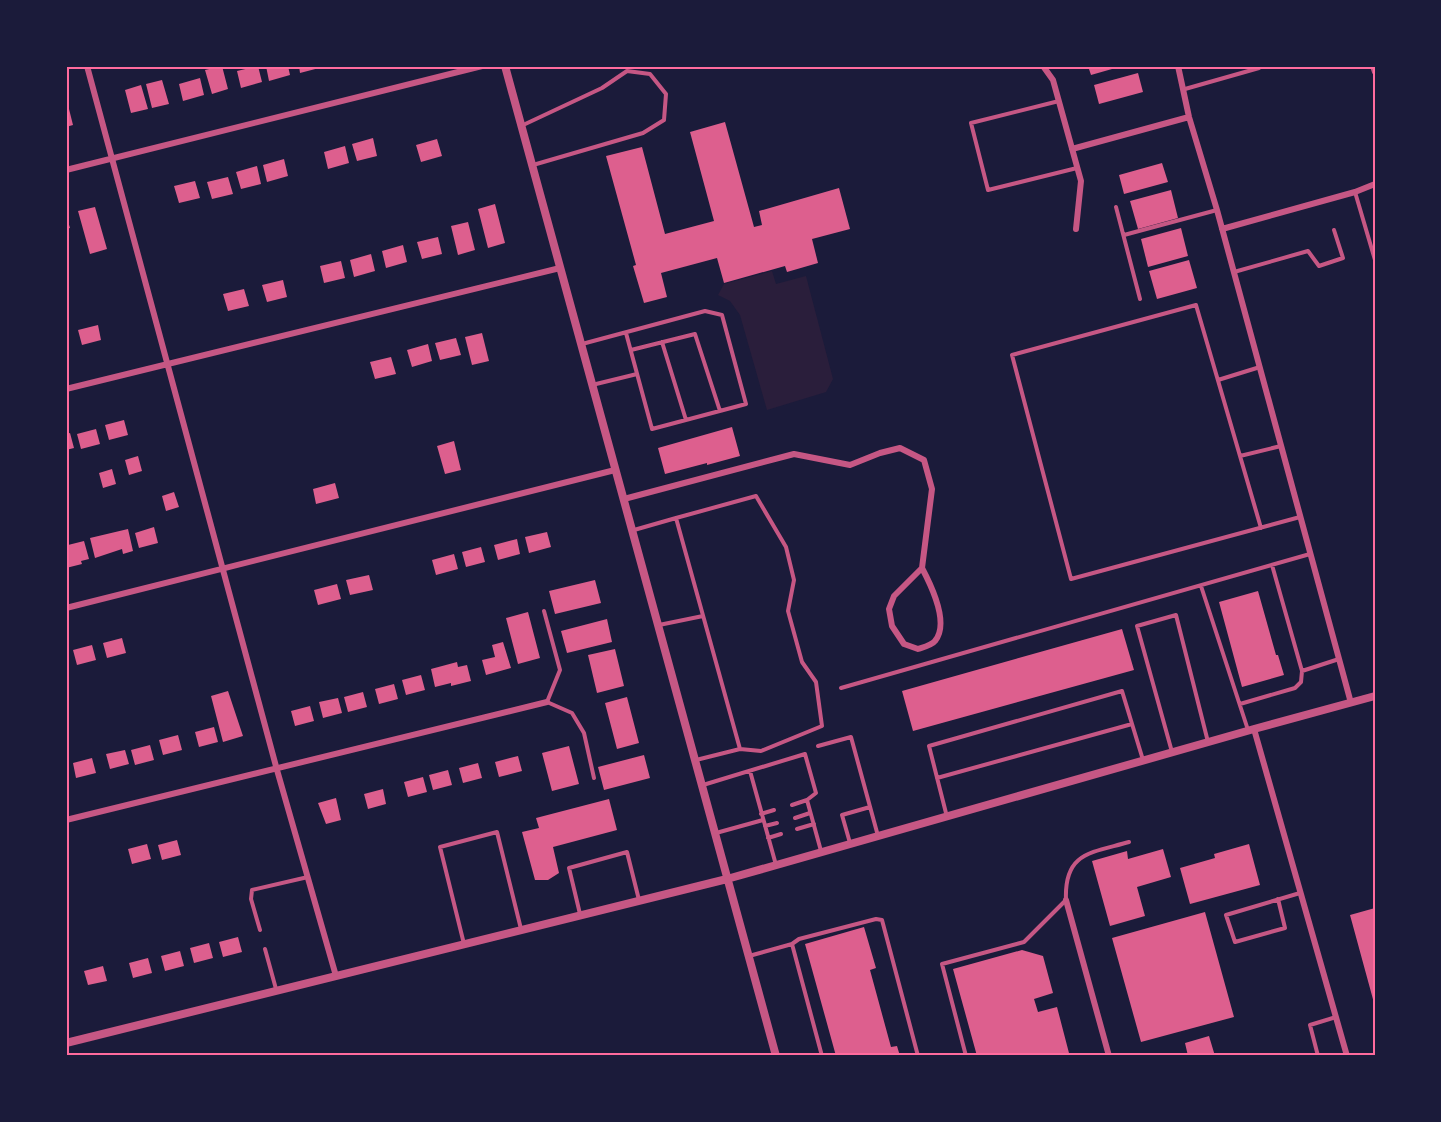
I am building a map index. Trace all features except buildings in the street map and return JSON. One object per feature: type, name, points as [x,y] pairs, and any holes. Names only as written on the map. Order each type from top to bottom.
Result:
[{"type":"street","points":[[87,66],[336,976]]},
{"type":"street","points":[[66,170],[482,66]]},
{"type":"street","points":[[505,66],[776,1056]]},
{"type":"street","points":[[1043,66],[1053,80],[1081,181],[1077,229]]},
{"type":"street","points":[[1178,66],[1185,89],[1189,117],[1218,210],[1351,703]]},
{"type":"street","points":[[1373,66],[1375,72]]},
{"type":"street","points":[[1072,149],[1189,117]]},
{"type":"street","points":[[1222,229],[1355,192],[1375,184]]},
{"type":"street","points":[[66,389],[560,268]]},
{"type":"street","points":[[624,499],[794,454],[850,465],[900,448],[924,460],[932,489],[922,568],[933,590],[940,616],[940,632],[934,643],[918,650],[904,644],[892,626],[890,609],[894,596],[922,568]]},
{"type":"street","points":[[66,608],[615,470]]},
{"type":"street","points":[[66,1042],[727,879],[1375,696]]},
{"type":"street","points":[[66,820],[278,770],[548,702]]},
{"type":"street","points":[[1251,730],[1301,893],[1347,1056]]},
{"type":"street","points":[[1066,900],[1106,1055]]},
{"type":"lane","points":[[1185,89],[1258,68]]},
{"type":"lane","points":[[521,126],[602,88],[627,71],[650,74],[666,94],[663,120],[643,133],[532,165]]},
{"type":"lane","points":[[1059,101],[970,123],[988,190],[1077,168]]},
{"type":"lane","points":[[1355,192],[1375,260]]},
{"type":"lane","points":[[1116,207],[1140,299]]},
{"type":"lane","points":[[1124,235],[1218,210]]},
{"type":"lane","points":[[1234,272],[1308,251],[1319,266],[1343,258],[1334,230]]},
{"type":"lane","points":[[1260,528],[1196,305],[1012,355],[1071,579],[1260,528],[1300,517]]},
{"type":"lane","points":[[581,344],[705,310],[722,315],[746,404],[652,429],[626,333]]},
{"type":"lane","points":[[631,350],[695,334],[720,411]]},
{"type":"lane","points":[[662,342],[686,420]]},
{"type":"lane","points":[[1218,380],[1260,367]]},
{"type":"lane","points":[[592,385],[637,374]]},
{"type":"lane","points":[[1240,456],[1281,446]]},
{"type":"lane","points":[[633,530],[756,496],[786,547],[794,580],[788,611],[802,662],[816,682],[822,726],[761,751],[740,749],[695,760]]},
{"type":"lane","points":[[676,518],[740,749]]},
{"type":"lane","points":[[841,688],[1311,554]]},
{"type":"lane","points":[[1240,704],[1295,688],[1301,682],[1302,671],[1272,565]]},
{"type":"lane","points":[[1201,585],[1240,704],[1251,730]]},
{"type":"lane","points":[[544,611],[560,670],[548,702],[572,713],[584,733],[594,778]]},
{"type":"lane","points":[[1172,752],[1137,626],[1176,615],[1209,742]]},
{"type":"lane","points":[[658,625],[703,616]]},
{"type":"lane","points":[[1302,671],[1339,659]]},
{"type":"lane","points":[[947,817],[929,746],[1122,691],[1143,760]]},
{"type":"lane","points":[[937,778],[1132,724]]},
{"type":"lane","points":[[818,746],[851,737],[878,836]]},
{"type":"lane","points":[[702,785],[805,754],[816,793],[807,800],[792,805]]},
{"type":"lane","points":[[750,771],[776,866]]},
{"type":"lane","points":[[807,800],[821,853]]},
{"type":"lane","points":[[850,844],[842,815],[870,807]]},
{"type":"lane","points":[[762,814],[774,810]]},
{"type":"lane","points":[[795,818],[810,813]]},
{"type":"lane","points":[[715,834],[763,820]]},
{"type":"lane","points":[[765,826],[777,823]]},
{"type":"lane","points":[[797,829],[813,824]]},
{"type":"lane","points":[[464,944],[440,847],[497,832],[522,930]]},
{"type":"lane","points":[[768,838],[781,834]]},
{"type":"lane","points":[[966,1056],[942,964],[1024,942],[1066,900],[1065,882],[1076,862],[1086,854],[1129,842]]},
{"type":"lane","points":[[581,916],[569,868],[627,852],[639,901]]},
{"type":"lane","points":[[260,930],[251,899],[252,890],[309,876]]},
{"type":"lane","points":[[1278,899],[1285,928],[1234,942],[1226,915],[1278,899],[1301,893]]},
{"type":"lane","points":[[749,956],[792,944],[799,939],[876,919],[882,920],[918,1056]]},
{"type":"lane","points":[[792,944],[822,1056]]},
{"type":"lane","points":[[265,949],[276,991]]},
{"type":"lane","points":[[1318,1056],[1310,1025],[1335,1017]]},
{"type":"shaded area","points":[[772,271],[776,284],[806,276],[833,379],[826,392],[767,410],[740,315],[730,301],[718,295],[724,284]]}]
